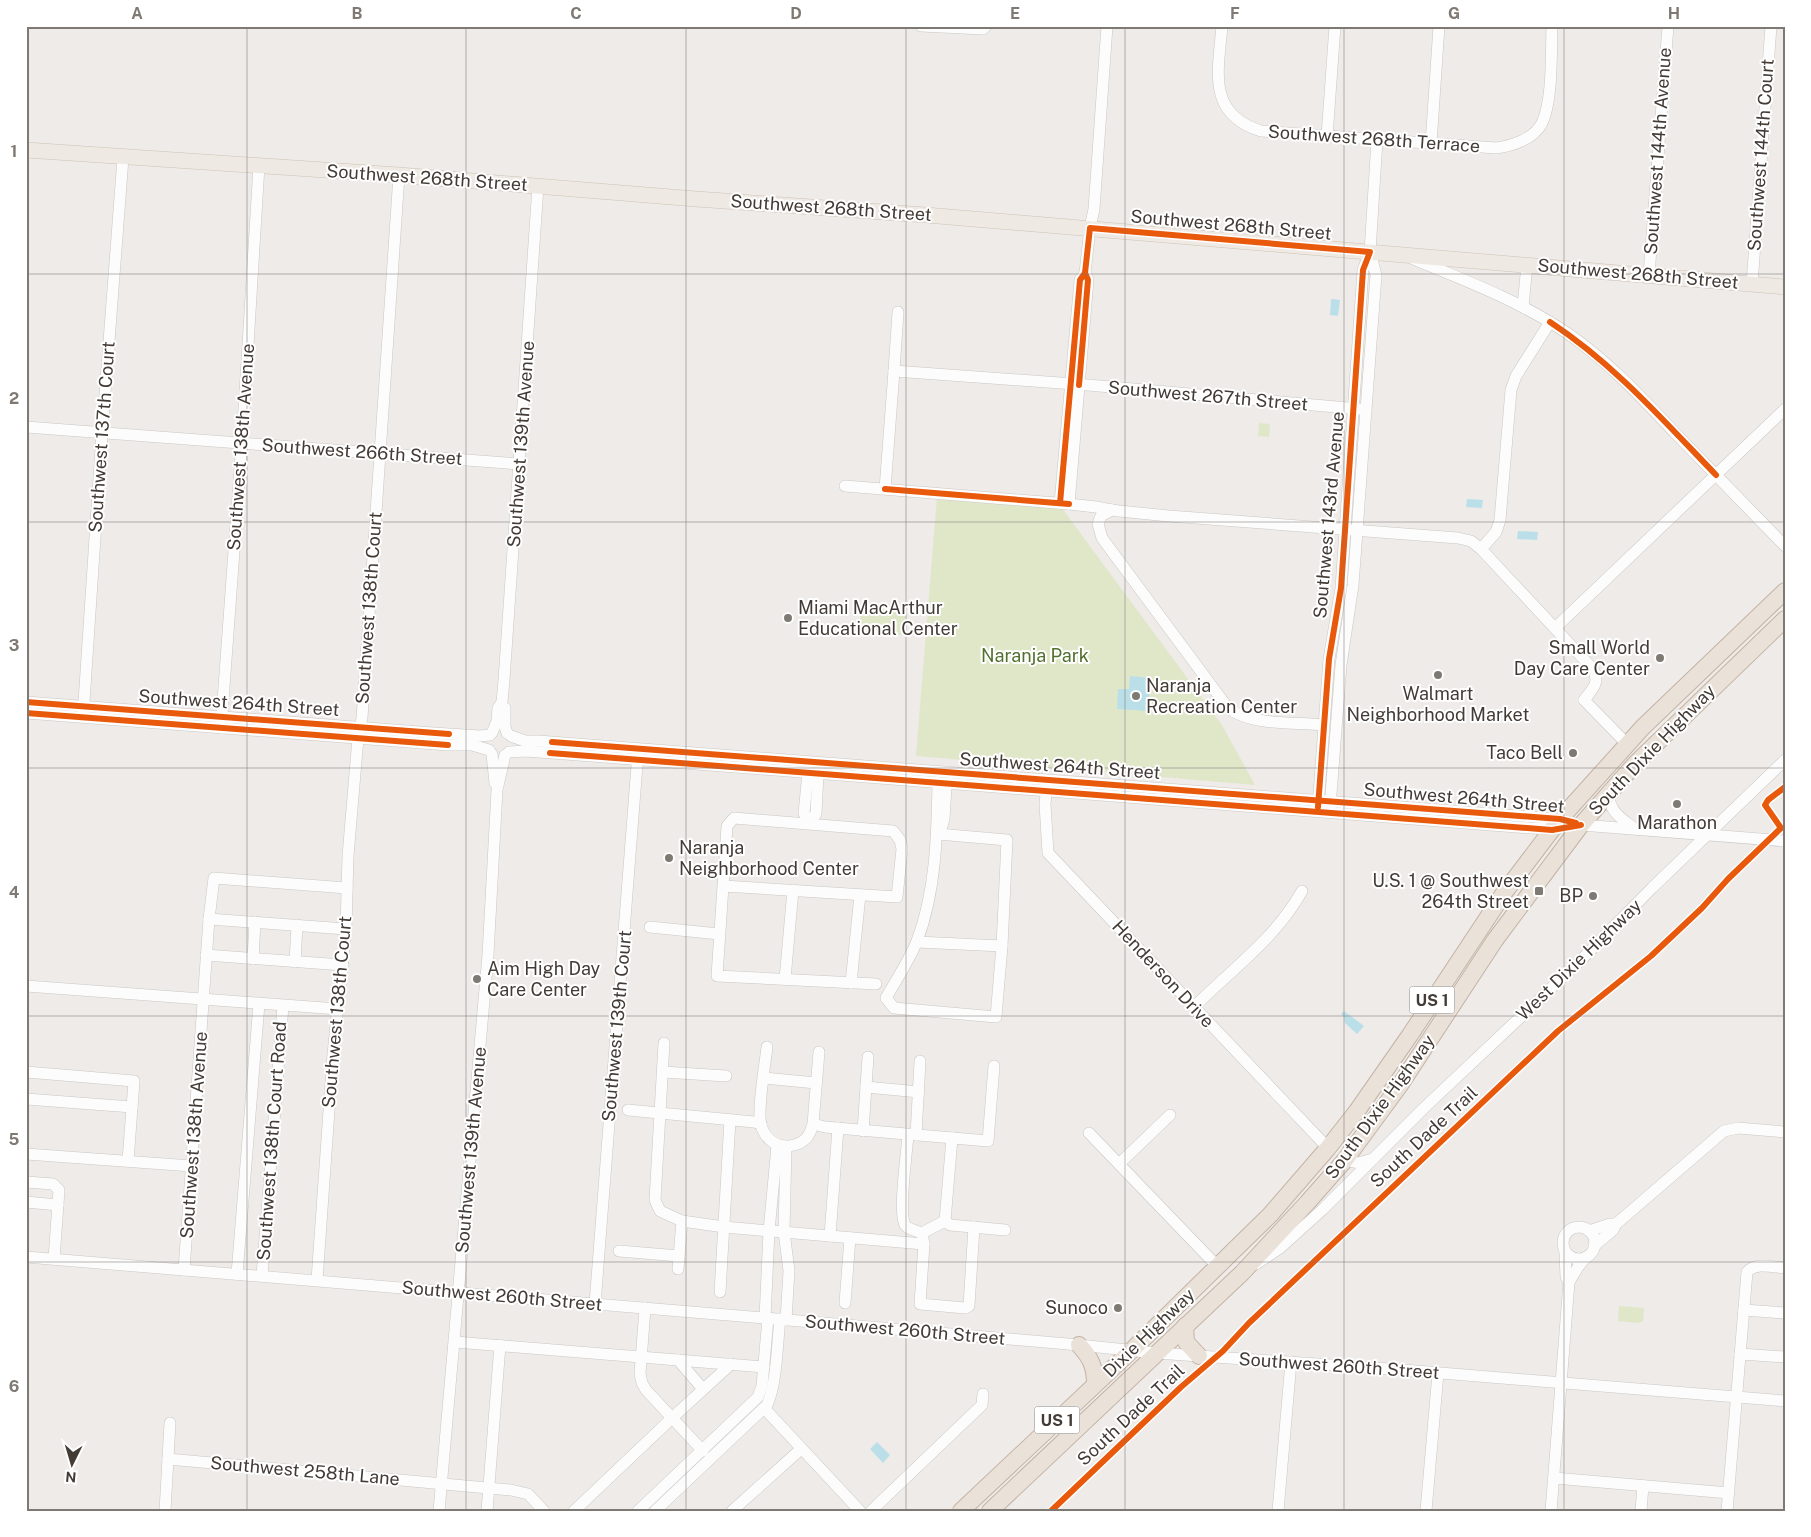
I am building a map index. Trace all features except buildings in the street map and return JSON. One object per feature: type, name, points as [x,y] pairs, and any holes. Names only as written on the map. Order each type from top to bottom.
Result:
[{"type":"highway","name":"South Dixie Highway","points":[[1328,1148],[1382,1076],[1493,908],[1556,824],[1627,744],[1785,591]]},
{"type":"highway","points":[[1734,667],[1752,637],[1785,605]]},
{"type":"highway","name":"South Dixie Highway","points":[[1242,1273],[1345,1160],[1400,1086],[1499,934],[1608,792],[1660,738],[1785,619]]},
{"type":"highway","points":[[1328,1148],[1345,1160]]},
{"type":"highway","name":"Dixie Highway","points":[[961,1511],[1218,1267],[1270,1215],[1328,1148]]},
{"type":"highway","name":"Dixie Highway","points":[[990,1511],[1242,1273]]},
{"type":"highway","points":[[1185,1326],[1186,1342],[1199,1356]]},
{"type":"highway","points":[[1079,1345],[1089,1355],[1093,1363],[1095,1384]]},
{"type":"main road","name":"Southwest 268th Street","points":[[26,150],[399,175],[1090,228],[1785,287]]},
{"type":"street","points":[[921,26],[983,29],[986,26]]},
{"type":"street","points":[[1065,504],[1075,384],[1088,280],[1084,273],[1094,209],[1108,26]]},
{"type":"street","name":"Southwest 268th Terrace","points":[[1222,26],[1218,79],[1220,93],[1224,105],[1246,127],[1261,131],[1496,148],[1507,147],[1532,136],[1542,123],[1548,99],[1552,26]]},
{"type":"street","points":[[1327,136],[1335,26]]},
{"type":"street","points":[[1430,144],[1439,26]]},
{"type":"street","name":"Southwest 144th Avenue","points":[[1649,275],[1668,26]]},
{"type":"street","name":"Southwest 144th Court","points":[[1752,284],[1771,26]]},
{"type":"street","name":"Southwest 143rd Avenue","points":[[1324,806],[1324,725],[1329,659],[1341,588],[1364,270],[1370,252],[1378,140]]},
{"type":"street","name":"Southwest 137th Court","points":[[84,711],[102,433],[123,158]]},
{"type":"street","name":"Southwest 138th Avenue","points":[[222,722],[259,166]]},
{"type":"street","name":"Southwest 138th Court","points":[[317,1280],[333,1054],[346,929],[348,856],[360,733],[399,175]]},
{"type":"street","name":"Southwest 139th Avenue","points":[[509,734],[505,727],[505,709],[502,702],[538,186]]},
{"type":"street","name":"Southwest 143rd Avenue","points":[[1324,806],[1341,665],[1353,592],[1376,271],[1370,252]]},
{"type":"street","points":[[1403,254],[1523,306],[1570,336],[1616,372],[1785,546]]},
{"type":"street","points":[[1523,306],[1527,264]]},
{"type":"street","points":[[885,489],[898,312]]},
{"type":"street","points":[[1481,549],[1496,532],[1500,520],[1511,390],[1516,376],[1550,322]]},
{"type":"street","name":"Southwest 267th Street","points":[[894,370],[1366,410]]},
{"type":"street","points":[[1555,628],[1785,409]]},
{"type":"street","name":"Southwest 266th Street","points":[[26,426],[519,464]]},
{"type":"street","points":[[845,486],[1466,539],[1481,549],[1596,674],[1596,684],[1584,700],[1627,744]]},
{"type":"street","points":[[1112,510],[1101,516],[1098,524],[1102,538],[1222,700],[1234,713],[1255,720],[1324,725]]},
{"type":"street","name":"Southwest 264th Street","points":[[26,702],[84,711],[360,733],[472,745],[490,752]]},
{"type":"street","name":"Southwest 139th Avenue","points":[[491,734],[497,721],[498,708],[502,702]]},
{"type":"street","name":"Southwest 264th Street","points":[[26,713],[84,711]]},
{"type":"street","points":[[501,730],[509,734],[512,746],[507,754],[498,756],[490,752],[487,743],[491,734],[501,730]]},
{"type":"street","name":"Southwest 264th Street","points":[[360,733],[473,736],[491,734]]},
{"type":"street","name":"Southwest 264th Street","points":[[509,734],[527,742],[538,741],[813,773],[942,783],[1047,786]]},
{"type":"street","name":"Southwest 264th Street","points":[[507,754],[526,751],[638,754],[1785,841]]},
{"type":"street","name":"Southwest 139th Avenue","points":[[490,752],[493,779],[497,790]]},
{"type":"street","name":"Southwest 139th Avenue","points":[[440,1511],[488,955],[497,790],[507,754]]},
{"type":"street","name":"Southwest 139th Court","points":[[595,1304],[638,754]]},
{"type":"street","name":"West Dixie Highway","points":[[1242,1273],[1280,1248],[1322,1210],[1425,1107],[1579,962],[1618,921],[1785,760]]},
{"type":"street","points":[[808,823],[804,813],[811,797],[813,773]]},
{"type":"street","points":[[938,834],[1007,840],[1002,946],[996,1018],[894,1008],[886,998],[917,942],[928,903],[938,834],[936,807],[942,783]]},
{"type":"street","name":"Henderson Drive","points":[[1047,786],[1048,853],[1328,1148]]},
{"type":"street","points":[[1608,792],[1609,801],[1614,811],[1635,829]]},
{"type":"street","points":[[723,886],[898,897],[902,849],[900,840],[893,831],[734,818],[727,826],[716,976],[876,984]]},
{"type":"street","name":"Southwest 138th Avenue","points":[[184,1270],[206,955],[214,878],[347,888]]},
{"type":"street","points":[[785,978],[793,890]]},
{"type":"street","points":[[1194,1007],[1274,930],[1302,891]]},
{"type":"street","points":[[852,982],[860,895]]},
{"type":"street","points":[[209,919],[346,929]]},
{"type":"street","points":[[252,959],[256,922]]},
{"type":"street","points":[[294,962],[297,926]]},
{"type":"street","points":[[650,927],[719,934]]},
{"type":"street","points":[[917,942],[1002,946]]},
{"type":"street","points":[[206,955],[343,965]]},
{"type":"street","points":[[26,986],[338,1009]]},
{"type":"street","name":"Southwest 138th Court Road","points":[[237,1274],[260,1004]]},
{"type":"street","name":"Southwest 138th Court Road","points":[[262,1276],[282,1006]]},
{"type":"street","points":[[664,1043],[655,1200],[660,1211],[682,1221],[724,1227],[850,1238],[924,1239],[945,1221],[952,1138]]},
{"type":"street","points":[[767,1047],[761,1124],[770,1140],[782,1146],[797,1145],[808,1138],[813,1124],[819,1052]]},
{"type":"street","points":[[863,1131],[868,1056]]},
{"type":"street","points":[[920,1061],[918,1092],[902,1211],[905,1224],[924,1239]]},
{"type":"street","points":[[813,1124],[863,1131],[988,1141],[994,1066]]},
{"type":"street","points":[[26,1072],[134,1081],[128,1161]]},
{"type":"street","points":[[662,1072],[726,1076]]},
{"type":"street","points":[[764,1078],[816,1083]]},
{"type":"street","points":[[866,1087],[918,1092]]},
{"type":"street","points":[[26,1099],[132,1107]]},
{"type":"street","points":[[628,1110],[761,1124]]},
{"type":"street","points":[[1118,1164],[1170,1115]]},
{"type":"street","points":[[720,1292],[730,1120]]},
{"type":"street","points":[[830,1236],[838,1128]]},
{"type":"street","points":[[1565,1252],[1577,1259],[1590,1254],[1594,1246],[1613,1230],[1616,1224],[1724,1131],[1738,1128],[1785,1132]]},
{"type":"street","points":[[1089,1133],[1218,1267]]},
{"type":"street","points":[[638,1511],[758,1397],[762,1386],[764,1367],[769,1231],[773,1188],[782,1146]]},
{"type":"street","points":[[655,1511],[764,1408],[770,1399],[789,1271],[784,1232],[785,1189],[782,1146]]},
{"type":"street","points":[[26,1154],[192,1166]]},
{"type":"street","points":[[1345,1160],[1358,1163],[1373,1159]]},
{"type":"street","points":[[26,1182],[53,1184],[59,1190],[54,1259]]},
{"type":"street","points":[[773,1188],[785,1189]]},
{"type":"street","points":[[26,1202],[58,1205]]},
{"type":"street","points":[[678,1269],[682,1221]]},
{"type":"street","points":[[945,1221],[950,1225],[1005,1230]]},
{"type":"street","points":[[1569,1282],[1566,1277],[1563,1242],[1568,1231],[1580,1227],[1589,1230],[1616,1224]]},
{"type":"street","points":[[924,1239],[920,1304],[964,1308],[969,1306],[974,1227]]},
{"type":"street","points":[[1589,1230],[1594,1237],[1594,1246]]},
{"type":"street","points":[[844,1303],[850,1238]]},
{"type":"street","points":[[619,1251],[679,1256]]},
{"type":"street","points":[[1551,1511],[1569,1282],[1586,1256]]},
{"type":"street","name":"Southwest 260th Street","points":[[26,1257],[317,1280],[459,1294],[783,1319],[1131,1351],[1785,1401]]},
{"type":"street","points":[[1727,1511],[1746,1277],[1749,1270],[1759,1266],[1785,1268]]},
{"type":"street","points":[[645,1308],[640,1374],[642,1384],[703,1451]]},
{"type":"street","points":[[1744,1310],[1785,1313]]},
{"type":"street","points":[[455,1342],[764,1367]]},
{"type":"street","points":[[487,1511],[500,1346]]},
{"type":"street","points":[[1740,1354],[1785,1357]]},
{"type":"street","points":[[678,1360],[703,1389]]},
{"type":"street","points":[[1278,1511],[1290,1362]]},
{"type":"street","points":[[574,1511],[731,1364]]},
{"type":"street","points":[[1426,1511],[1438,1373]]},
{"type":"street","points":[[871,1511],[982,1405],[982,1394]]},
{"type":"street","points":[[764,1408],[860,1511]]},
{"type":"street","points":[[165,1511],[170,1423]]},
{"type":"street","points":[[732,1511],[801,1449]]},
{"type":"street","name":"Southwest 258th Lane","points":[[168,1459],[511,1490],[528,1494],[544,1511]]},
{"type":"street","points":[[1554,1478],[1729,1493]]},
{"type":"street","points":[[1641,1511],[1643,1486]]},
{"type":"green space","points":[[1259,423],[1270,424],[1269,437],[1258,436]]},
{"type":"green space","name":"Naranja Park","points":[[937,497],[1061,507],[1222,725],[1255,785],[916,756]]},
{"type":"green space","points":[[861,607],[906,611],[904,635],[859,632]]},
{"type":"green space","points":[[1619,1306],[1644,1308],[1643,1321],[1639,1323],[1618,1321]]},
{"type":"water","points":[[1331,299],[1340,300],[1338,316],[1330,315]]},
{"type":"water","points":[[1467,499],[1483,500],[1482,508],[1466,507]]},
{"type":"water","points":[[1518,531],[1538,532],[1537,540],[1517,539]]},
{"type":"water","points":[[1130,676],[1151,678],[1148,711],[1117,709],[1118,689],[1129,689]]},
{"type":"water","points":[[1344,1011],[1364,1026],[1357,1034],[1345,1023],[1344,1017],[1341,1014]]},
{"type":"water","points":[[877,1442],[890,1455],[883,1463],[870,1449]]},
{"type":"cycle path","points":[[1085,273],[1090,228],[1370,252],[1363,270],[1341,588],[1329,659],[1318,807]]},
{"type":"cycle path","points":[[1060,503],[1080,280],[1085,273],[1088,280],[1079,385]]},
{"type":"cycle path","points":[[1550,322],[1617,374],[1716,475]]},
{"type":"cycle path","points":[[885,489],[1069,504]]},
{"type":"cycle path","points":[[26,702],[449,734]]},
{"type":"cycle path","points":[[26,713],[448,745]]},
{"type":"cycle path","points":[[552,742],[1560,819],[1576,823]]},
{"type":"cycle path","points":[[550,753],[1552,830],[1581,825]]},
{"type":"cycle path","name":"South Dade Trail","points":[[1051,1511],[1181,1387],[1223,1351],[1249,1323],[1558,1031],[1651,956],[1702,908],[1728,879],[1781,828],[1765,805],[1768,800],[1785,787]]},
{"type":"place","name":"Miami MacArthur Educational Center","points":[[788,618]]},
{"type":"place","name":"Small World Day Care Center","points":[[1660,658]]},
{"type":"place","name":"Walmart Neighborhood Market","points":[[1438,675]]},
{"type":"place","name":"Naranja Recreation Center","points":[[1136,696]]},
{"type":"place","name":"Taco Bell","points":[[1573,753]]},
{"type":"place","name":"Marathon","points":[[1677,804]]},
{"type":"place","name":"Naranja Neighborhood Center","points":[[669,858]]},
{"type":"place","name":"U.S. 1 @ Southwest 264th Street","points":[[1539,891]]},
{"type":"place","name":"BP","points":[[1593,896]]},
{"type":"place","name":"Aim High Day Care Center","points":[[477,979]]},
{"type":"place","name":"Sunoco","points":[[1118,1308]]}]
